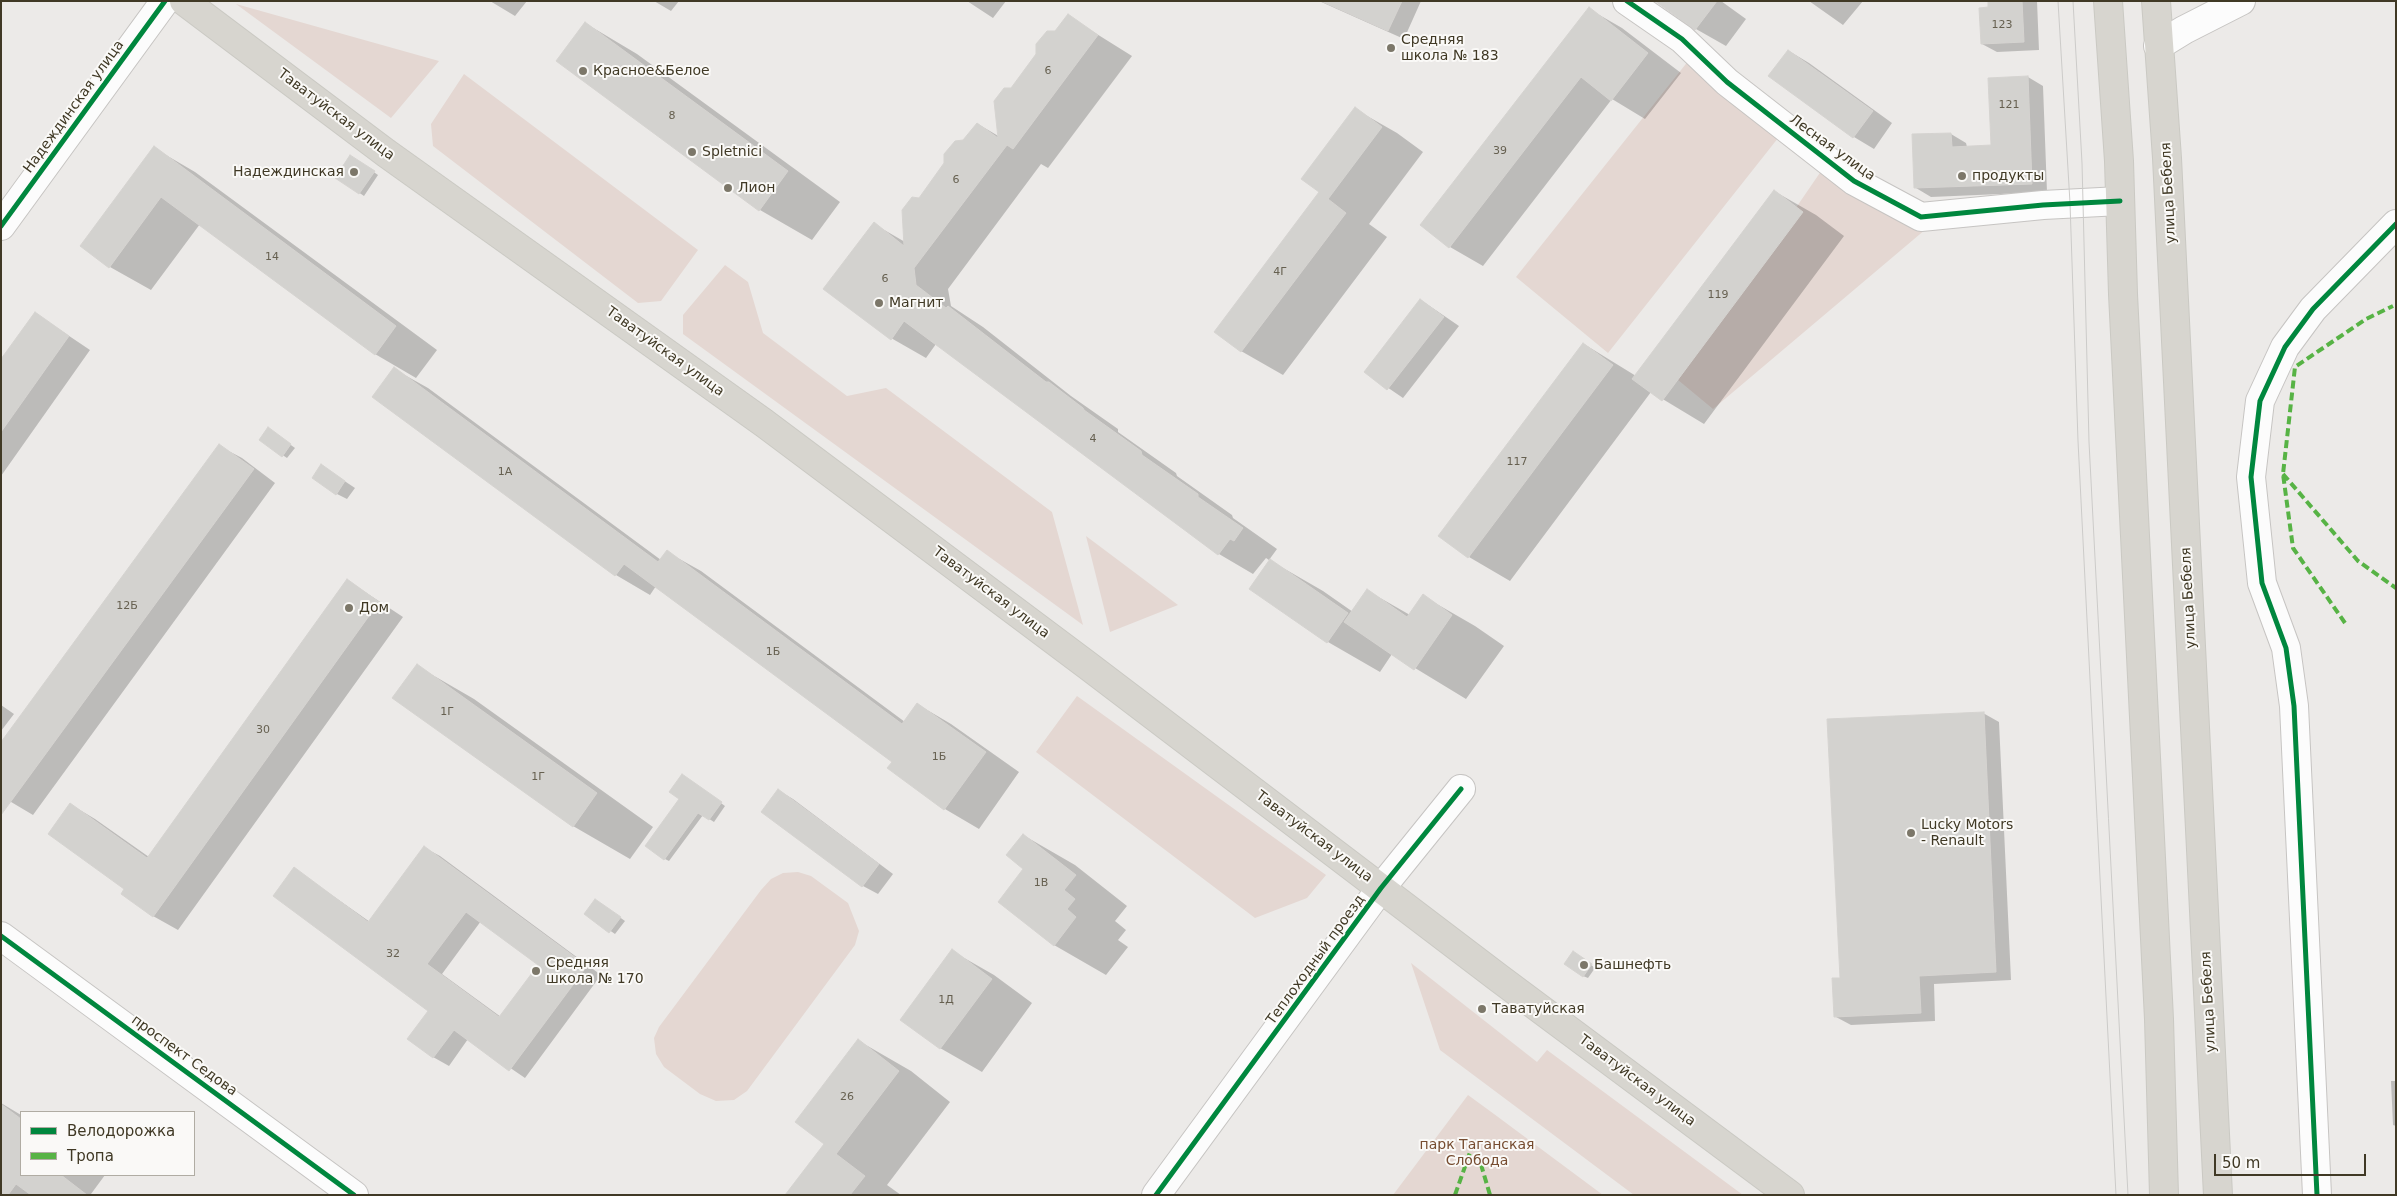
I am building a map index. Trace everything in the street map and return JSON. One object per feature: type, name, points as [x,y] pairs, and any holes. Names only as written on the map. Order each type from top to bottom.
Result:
[{"type":"main road","name":"Таватуйская улица","points":[[184,1],[386,153],[764,423],[1500,979],[1790,1195]]},
{"type":"main road","points":[[2108,1],[2119,161],[2159,1019],[2164,1195]]},
{"type":"main road","name":"улица Бебеля","points":[[2156,1],[2167,158],[2218,1195]]},
{"type":"street","name":"Надеждинская улица","points":[[1,226],[165,1]]},
{"type":"street","name":"Лесная улица","points":[[1627,1],[1682,40],[1727,82],[1854,181],[1922,217],[2043,205],[2120,201]]},
{"type":"street","points":[[2158,46],[2184,30],[2241,1]]},
{"type":"street","points":[[2317,1195],[2294,706],[2286,648],[2262,582],[2251,477],[2260,401],[2284,347],[2313,309],[2396,224]]},
{"type":"street","name":"Теплоходный проезд","points":[[1156,1195],[1382,888],[1461,789]]},
{"type":"street","name":"проспект Седова","points":[[1,936],[354,1195]]},
{"type":"green space","points":[[236,4],[439,61],[391,118]]},
{"type":"green space","points":[[1689,60],[1786,128],[1608,353],[1516,277]]},
{"type":"green space","points":[[464,74],[698,250],[661,301],[638,303],[433,146],[431,124]]},
{"type":"green space","points":[[1828,161],[1926,229],[1713,409],[1678,380]]},
{"type":"green space","points":[[725,265],[748,282],[763,333],[847,396],[886,388],[1052,512],[1083,625],[683,334],[683,315]]},
{"type":"green space","points":[[1086,536],[1178,605],[1110,632]]},
{"type":"green space","points":[[1077,696],[1326,875],[1307,898],[1255,918],[1036,752]]},
{"type":"green space","points":[[798,872],[811,876],[848,903],[859,931],[855,945],[747,1091],[734,1100],[716,1101],[700,1094],[664,1067],[656,1054],[654,1038],[659,1027],[761,890],[771,879],[783,873]]},
{"type":"green space","points":[[1411,963],[1537,1062],[1547,1050],[1743,1195],[1634,1195],[1440,1050]]},
{"type":"green space","name":"парк Таганская Слобода","points":[[1468,1095],[1494,1114],[1603,1195],[1393,1195]]},
{"type":"building","points":[[1321,1],[1402,1],[1388,31]]},
{"type":"building","points":[[1655,1],[1717,1],[1695,30]]},
{"type":"building","points":[[1988,1],[2022,1],[2024,42],[1981,44],[1979,8],[1988,7]]},
{"type":"building","points":[[1589,7],[1648,53],[1611,101],[1581,77],[1449,248],[1420,225]]},
{"type":"building","points":[[1068,14],[1098,35],[1013,149],[1007,145],[914,268],[916,285],[946,308],[948,306],[1046,382],[1049,382],[1141,451],[1142,455],[1243,528],[1234,541],[1230,539],[1218,555],[904,321],[891,340],[823,289],[874,222],[904,246],[902,210],[912,197],[919,198],[944,163],[944,154],[955,141],[963,140],[977,123],[998,138],[994,101],[1004,88],[1011,88],[1036,54],[1036,44],[1047,31],[1055,31]]},
{"type":"building","points":[[585,22],[788,171],[759,211],[556,61]]},
{"type":"building","points":[[1788,50],[1873,111],[1853,138],[1768,76]]},
{"type":"building","points":[[2028,76],[2032,184],[1914,188],[1912,134],[1951,133],[1952,147],[1991,145],[1988,78]]},
{"type":"building","points":[[1355,107],[1382,127],[1328,199],[1346,213],[1241,352],[1214,332],[1319,192],[1301,179]]},
{"type":"building","points":[[154,146],[396,326],[375,355],[161,197],[109,268],[80,246]]},
{"type":"building","points":[[350,155],[375,171],[359,194],[335,178]]},
{"type":"building","points":[[1774,190],[1803,212],[1662,401],[1632,379]]},
{"type":"building","points":[[1420,299],[1444,317],[1387,390],[1364,372]]},
{"type":"building","points":[[35,312],[69,336],[1,432],[1,359]]},
{"type":"building","points":[[1583,343],[1613,365],[1468,558],[1438,536]]},
{"type":"building","points":[[394,367],[658,562],[667,550],[902,724],[917,703],[986,752],[944,810],[887,768],[892,762],[624,564],[615,576],[372,397]]},
{"type":"building","points":[[268,427],[291,444],[282,457],[259,440]]},
{"type":"building","points":[[219,444],[254,469],[1,815],[1,742]]},
{"type":"building","points":[[321,464],[345,481],[336,495],[312,478]]},
{"type":"building","points":[[1270,559],[1348,613],[1327,643],[1249,589]]},
{"type":"building","points":[[347,579],[379,602],[153,917],[121,894],[124,889],[48,834],[70,803],[147,858]]},
{"type":"building","points":[[1367,589],[1407,617],[1423,594],[1452,615],[1414,670],[1344,622]]},
{"type":"building","points":[[417,664],[597,793],[573,827],[392,698]]},
{"type":"building","points":[[1984,712],[1996,972],[1919,976],[1921,1013],[1834,1017],[1832,978],[1840,978],[1827,719]]},
{"type":"building","points":[[682,774],[722,802],[709,820],[698,813],[664,860],[645,846],[679,799],[669,792]]},
{"type":"building","points":[[778,789],[879,864],[862,887],[761,812]]},
{"type":"building","points":[[1023,834],[1076,875],[1064,890],[1075,899],[1067,909],[1076,917],[1054,946],[998,902],[1023,869],[1006,855]]},
{"type":"building","points":[[424,846],[587,966],[509,1071],[454,1030],[433,1058],[407,1039],[428,1011],[273,896],[294,867],[368,922]],"holes":[[[466,912],[538,965],[499,1017],[427,964]]]},
{"type":"building","points":[[595,899],[621,917],[609,933],[584,914]]},
{"type":"building","points":[[952,949],[992,979],[940,1049],[900,1020]]},
{"type":"building","points":[[1573,951],[1592,964],[1583,977],[1564,964]]},
{"type":"building","points":[[858,1039],[899,1071],[836,1154],[865,1176],[850,1195],[785,1195],[824,1144],[795,1122]]},
{"type":"building","points":[[1,1104],[20,1118],[20,1176],[62,1176],[87,1195],[31,1195],[16,1184],[8,1195],[1,1195]]},
{"type":"tram line","points":[[2058,1],[2070,203],[2078,441],[2116,1195]]},
{"type":"tram line","points":[[2073,1],[2082,163],[2089,442],[2128,1195]]},
{"type":"marked path","points":[[2345,623],[2293,548],[2283,474],[2295,367],[2366,319],[2393,306]]},
{"type":"marked path","points":[[2283,474],[2358,561],[2396,588]]},
{"type":"marked path","points":[[1474,1141],[1490,1195]]},
{"type":"marked path","points":[[1455,1195],[1474,1141]]},
{"type":"cycle path","points":[[1,226],[165,1]]},
{"type":"cycle path","points":[[1627,1],[1682,39],[1727,82],[1854,181],[1921,217],[2043,205],[2120,201]]},
{"type":"cycle path","points":[[2317,1195],[2294,706],[2286,648],[2262,583],[2251,477],[2260,401],[2285,347],[2313,309],[2396,224]]},
{"type":"cycle path","points":[[1156,1195],[1381,888],[1461,789]]},
{"type":"cycle path","points":[[1,936],[354,1195]]},
{"type":"place","name":"Средняя школа № 183","points":[[1391,48]]},
{"type":"place","name":"Красное&Белое","points":[[583,71]]},
{"type":"place","name":"Spletnici","points":[[692,152]]},
{"type":"place","name":"Надеждинская","points":[[354,172]]},
{"type":"place","name":"продукты","points":[[1962,176]]},
{"type":"place","name":"Лион","points":[[728,188]]},
{"type":"place","name":"Магнит","points":[[879,303]]},
{"type":"place","name":"Дом","points":[[349,608]]},
{"type":"place","name":"Lucky Motors - Renault","points":[[1911,833]]},
{"type":"place","name":"Башнефть","points":[[1584,965]]},
{"type":"place","name":"Средняя школа № 170","points":[[536,971]]},
{"type":"place","name":"Таватуйская","points":[[1482,1009]]}]
